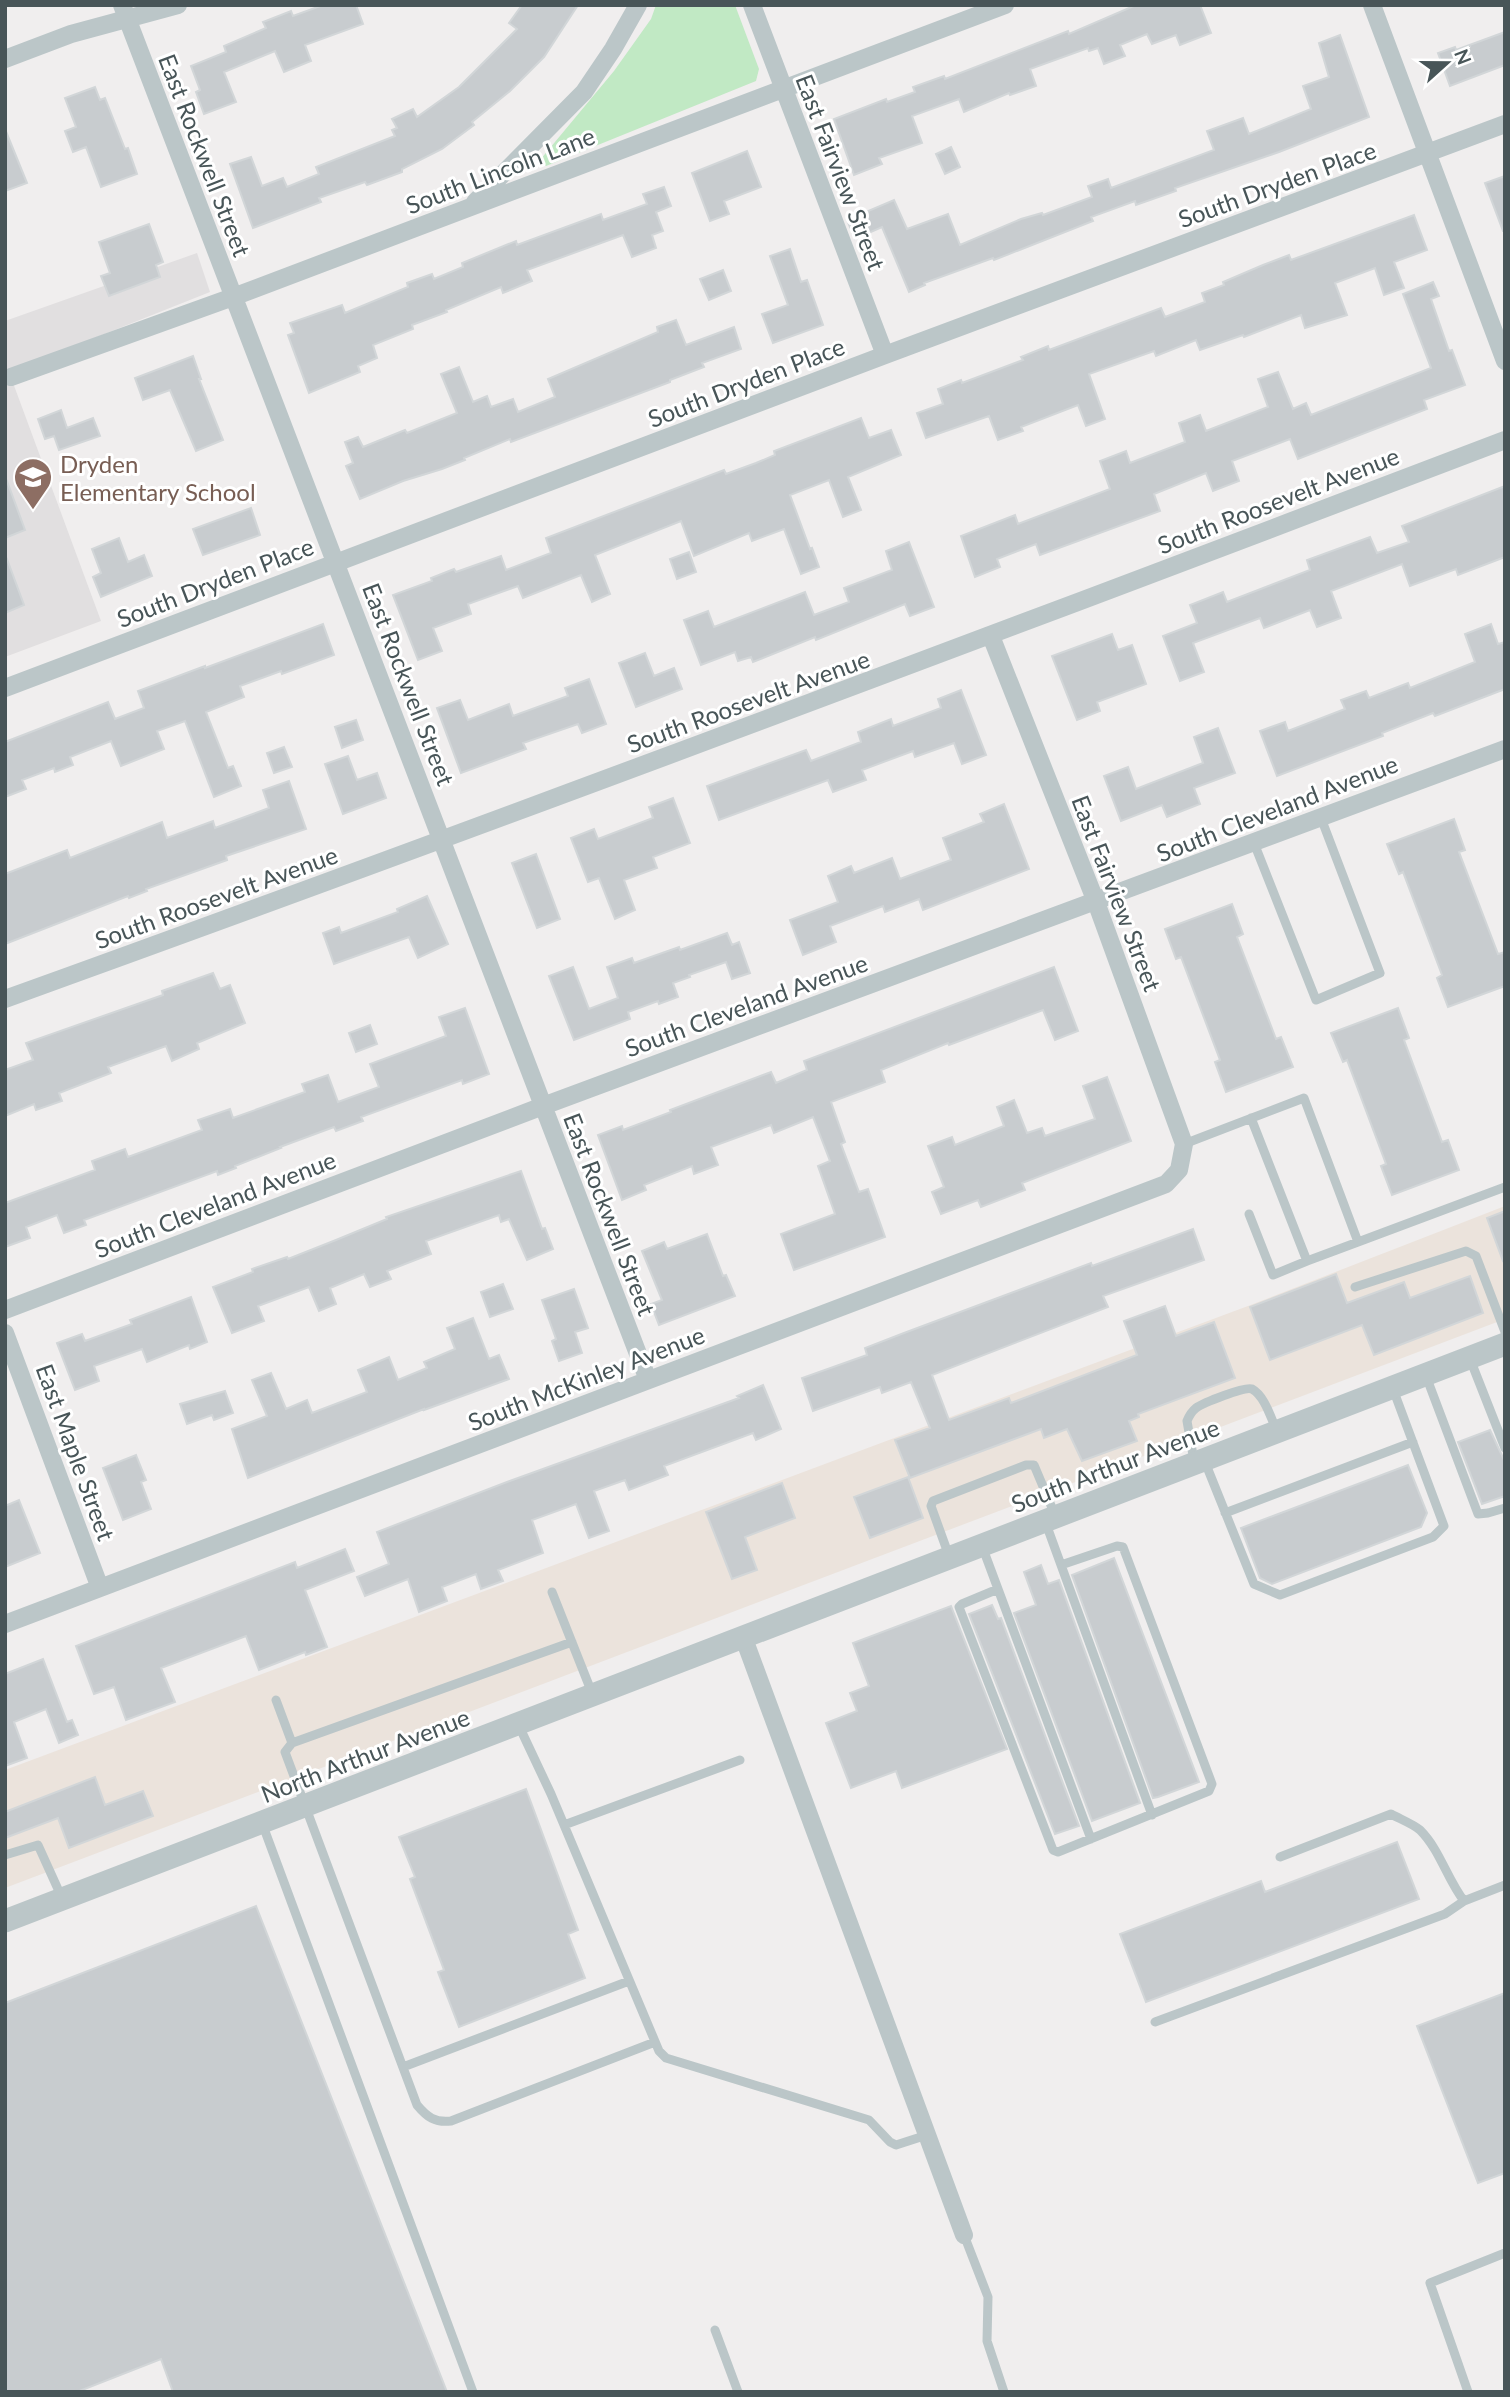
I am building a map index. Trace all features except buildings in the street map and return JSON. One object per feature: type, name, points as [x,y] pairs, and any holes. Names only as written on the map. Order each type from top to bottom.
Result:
[{"type":"street","points":[[5,59],[125,13],[178,5]]},
{"type":"street","points":[[470,207],[584,92],[638,5]]},
{"type":"street","name":"East Fairview Street","points":[[752,5],[885,355]]},
{"type":"street","name":"South Lincoln Lane","points":[[8,378],[233,297],[1005,5]]},
{"type":"street","points":[[1372,5],[1505,362]]},
{"type":"street","name":"East Rockwell Street","points":[[125,13],[648,1380]]},
{"type":"street","name":"South Dryden Place","points":[[5,688],[1505,124]]},
{"type":"street","name":"South Roosevelt Avenue","points":[[5,999],[442,841],[1505,440]]},
{"type":"street","name":"East Fairview Street","points":[[991,636],[1096,902],[1184,1144]]},
{"type":"street","name":"South Cleveland Avenue","points":[[5,1310],[543,1106],[1505,749]]},
{"type":"street","name":"South McKinley Avenue","points":[[5,1624],[1166,1184],[1179,1170],[1184,1144]]},
{"type":"street","name":"East Maple Street","points":[[5,1333],[100,1588]]},
{"type":"street","name":"South Arthur Avenue","points":[[743,1636],[1505,1342]]},
{"type":"street","points":[[743,1636],[964,2235]]},
{"type":"street","name":"North Arthur Avenue","points":[[5,1921],[743,1636]]},
{"type":"lane","points":[[1254,843],[1316,1000],[1380,974],[1321,818]]},
{"type":"lane","points":[[1184,1144],[1304,1098],[1358,1242]]},
{"type":"lane","points":[[1251,1118],[1307,1261]]},
{"type":"lane","points":[[1249,1214],[1273,1275],[1505,1187]]},
{"type":"lane","points":[[1354,1287],[1466,1251],[1470,1252],[1476,1256],[1505,1342]]},
{"type":"lane","points":[[1469,1357],[1505,1448]]},
{"type":"lane","points":[[1426,1374],[1478,1514],[1505,1508]]},
{"type":"lane","points":[[1277,1431],[1254,1390],[1245,1388],[1198,1406],[1187,1422],[1199,1461],[1225,1513],[1254,1584],[1280,1595],[1433,1537],[1444,1526],[1392,1387]]},
{"type":"lane","points":[[1225,1513],[1413,1442]]},
{"type":"lane","points":[[949,1557],[932,1506],[933,1501],[1026,1465],[1034,1465],[1061,1565],[1152,1815]]},
{"type":"lane","points":[[981,1545],[1091,1839]]},
{"type":"lane","points":[[998,1590],[959,1607],[1053,1850],[1058,1852],[1209,1791],[1212,1784],[1123,1547],[1117,1546],[1061,1565]]},
{"type":"lane","points":[[552,1592],[593,1694]]},
{"type":"lane","points":[[572,1642],[292,1743],[285,1752],[417,2105],[427,2117],[441,2122],[452,2121],[655,2042]]},
{"type":"lane","points":[[276,1700],[292,1743]]},
{"type":"lane","points":[[518,1723],[659,2051],[666,2058],[869,2120],[890,2142],[897,2145],[927,2135]]},
{"type":"lane","points":[[564,1825],[740,1760]]},
{"type":"lane","points":[[1280,1857],[1391,1814],[1419,1830],[1437,1854],[1453,1887],[1464,1901]]},
{"type":"lane","points":[[262,1823],[473,2392]]},
{"type":"lane","points":[[5,1855],[38,1845],[62,1899]]},
{"type":"lane","points":[[1155,2022],[1445,1914],[1464,1901],[1505,1885]]},
{"type":"lane","points":[[403,2067],[629,1980]]},
{"type":"lane","points":[[964,2235],[988,2297],[987,2341],[1004,2392]]},
{"type":"lane","points":[[1468,2392],[1430,2283],[1505,2253]]},
{"type":"lane","points":[[715,2330],[738,2392]]},
{"type":"shaded area","name":"Dryden Elementary School","points":[[197,253],[210,292],[9,372],[101,621],[5,657],[5,321]]},
{"type":"shaded area","points":[[1505,1206],[1505,1319],[5,1888],[5,1770],[1248,1306]]},
{"type":"green space","points":[[656,5],[735,5],[759,69],[756,81],[546,166],[540,160],[614,71],[651,19]]},
{"type":"place","name":"Dryden Elementary School","points":[[33,511]]}]
